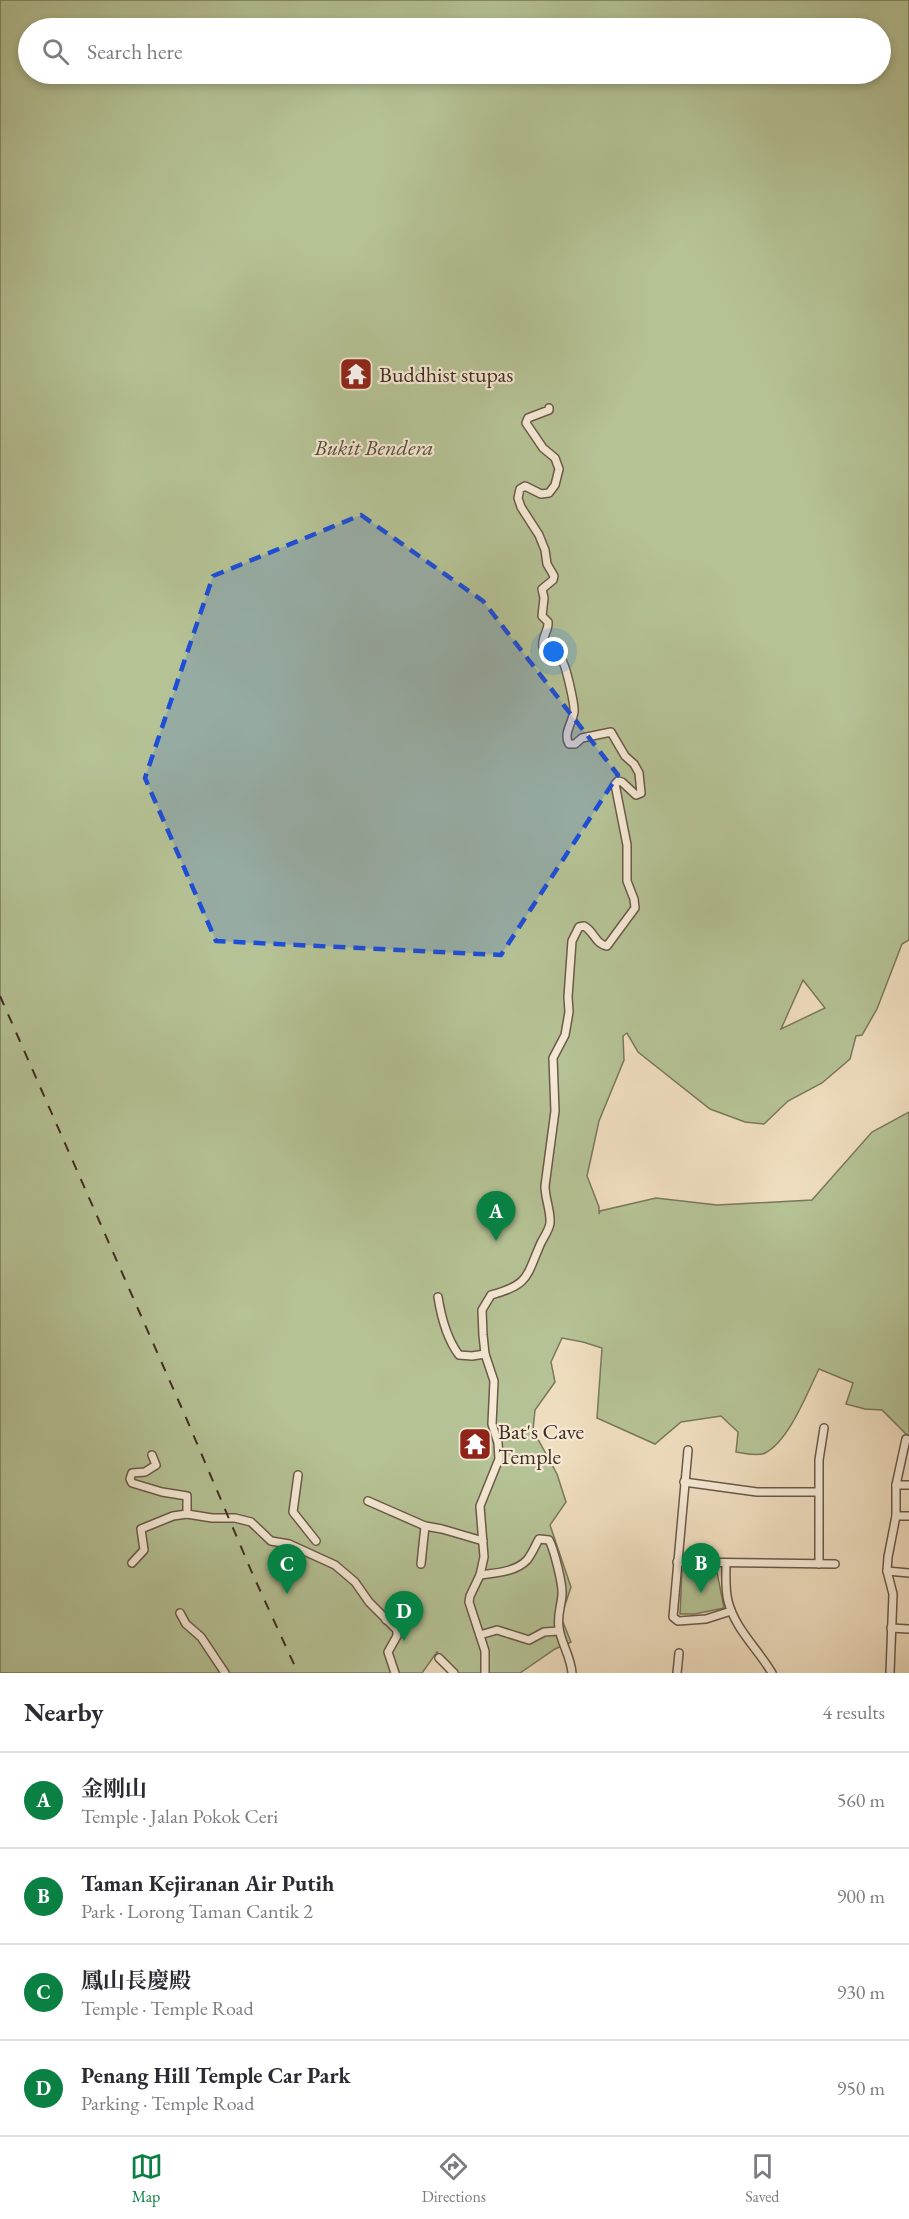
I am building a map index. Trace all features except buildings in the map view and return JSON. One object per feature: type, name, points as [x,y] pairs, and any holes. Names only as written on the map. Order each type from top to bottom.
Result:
[{"type":"street","points":[[485,1673],[485,1651],[469,1602],[480,1575],[484,1557],[480,1506],[499,1459],[499,1452],[492,1424],[494,1381],[485,1354],[482,1310],[491,1295],[520,1285],[529,1272],[541,1242],[550,1227],[545,1186],[555,1111],[553,1067],[554,1058],[562,1044],[567,1024],[572,941],[575,932],[579,927],[584,926],[600,944],[607,946],[636,904],[627,881],[627,845],[614,790],[618,781],[631,791],[639,795],[641,793],[641,784],[634,764],[625,756],[611,732],[582,738],[575,744],[567,742],[566,737],[574,712],[571,689],[564,663],[543,646],[542,641],[548,622],[542,616],[544,598],[542,589],[554,576],[547,564],[540,535],[521,507],[518,493],[525,486],[541,494],[549,493],[557,478],[559,469],[555,458],[543,448],[526,423],[528,418],[541,415],[549,408]]},
{"type":"street","points":[[438,1297],[441,1315],[459,1355],[485,1354]]},
{"type":"street","points":[[819,1564],[818,1492],[820,1449],[824,1428]]},
{"type":"street","points":[[890,1673],[893,1594],[887,1571],[889,1546],[896,1516],[896,1485],[906,1438]]},
{"type":"street","points":[[688,1450],[673,1617],[678,1622],[697,1620],[731,1611]]},
{"type":"street","points":[[152,1455],[156,1465],[145,1472],[132,1473],[129,1479],[144,1488],[187,1496],[187,1514]]},
{"type":"street","points":[[298,1475],[293,1512],[316,1541]]},
{"type":"street","points":[[684,1482],[757,1492],[818,1492]]},
{"type":"street","points":[[896,1485],[909,1485]]},
{"type":"street","points":[[368,1501],[424,1526],[483,1541]]},
{"type":"street","points":[[132,1563],[144,1550],[141,1529],[173,1516],[187,1514],[235,1518],[251,1522],[271,1541],[289,1544],[334,1565],[355,1582],[396,1630],[396,1636],[388,1652],[395,1672]]},
{"type":"street","points":[[896,1516],[909,1516]]},
{"type":"street","points":[[421,1564],[424,1526]]},
{"type":"street","points":[[480,1575],[501,1573],[522,1564],[539,1539],[549,1540],[561,1581],[562,1595],[557,1612],[559,1631],[571,1663],[572,1673]]},
{"type":"street","points":[[677,1562],[835,1564]]},
{"type":"street","points":[[726,1563],[731,1611],[772,1673]]},
{"type":"street","points":[[887,1571],[909,1573]]},
{"type":"street","points":[[386,1620],[400,1601]]},
{"type":"street","points":[[180,1612],[186,1624],[201,1637],[225,1673]]},
{"type":"street","points":[[891,1628],[909,1629]]},
{"type":"street","points":[[480,1635],[497,1630],[529,1640],[544,1632],[559,1631]]},
{"type":"street","points":[[677,1673],[679,1653]]},
{"type":"street","points":[[439,1658],[454,1673]]},
{"type":"highlighted area","points":[[361,515],[483,601],[618,775],[501,955],[216,941],[145,778],[213,576]]},
{"type":"green space","name":"Bukit Bendera","points":[[0,0],[909,0],[909,940],[902,944],[877,1009],[862,1035],[856,1036],[850,1059],[822,1083],[788,1101],[764,1124],[745,1122],[710,1109],[638,1052],[627,1033],[623,1036],[624,1060],[599,1121],[587,1176],[599,1207],[599,1214],[600,1211],[656,1198],[717,1205],[812,1200],[872,1132],[909,1112],[909,1437],[882,1410],[865,1409],[846,1404],[853,1383],[819,1369],[803,1403],[782,1438],[765,1453],[755,1455],[736,1452],[738,1432],[721,1416],[681,1422],[655,1444],[597,1418],[602,1348],[562,1338],[551,1362],[555,1382],[535,1410],[533,1430],[557,1474],[566,1502],[550,1525],[571,1587],[561,1617],[571,1642],[555,1649],[520,1673],[457,1673],[437,1652],[422,1673],[0,1673]],"holes":[[[803,980],[825,1008],[781,1029]]]},
{"type":"green space","points":[[682,1570],[717,1572],[724,1608],[695,1614],[680,1614]]},
{"type":"railway","points":[[0,996],[298,1673]]},
{"type":"place","name":"Buddhist stupas","points":[[356,374]]},
{"type":"place","name":"金刚山","points":[[496,1241]]},
{"type":"place","name":"Bat's Cave Temple","points":[[475,1444]]},
{"type":"place","name":"Taman Kejiranan Air Putih","points":[[701,1593]]},
{"type":"place","name":"鳳山長慶殿","points":[[287,1594]]},
{"type":"place","name":"Penang Hill Temple Car Park","points":[[404,1641]]}]
